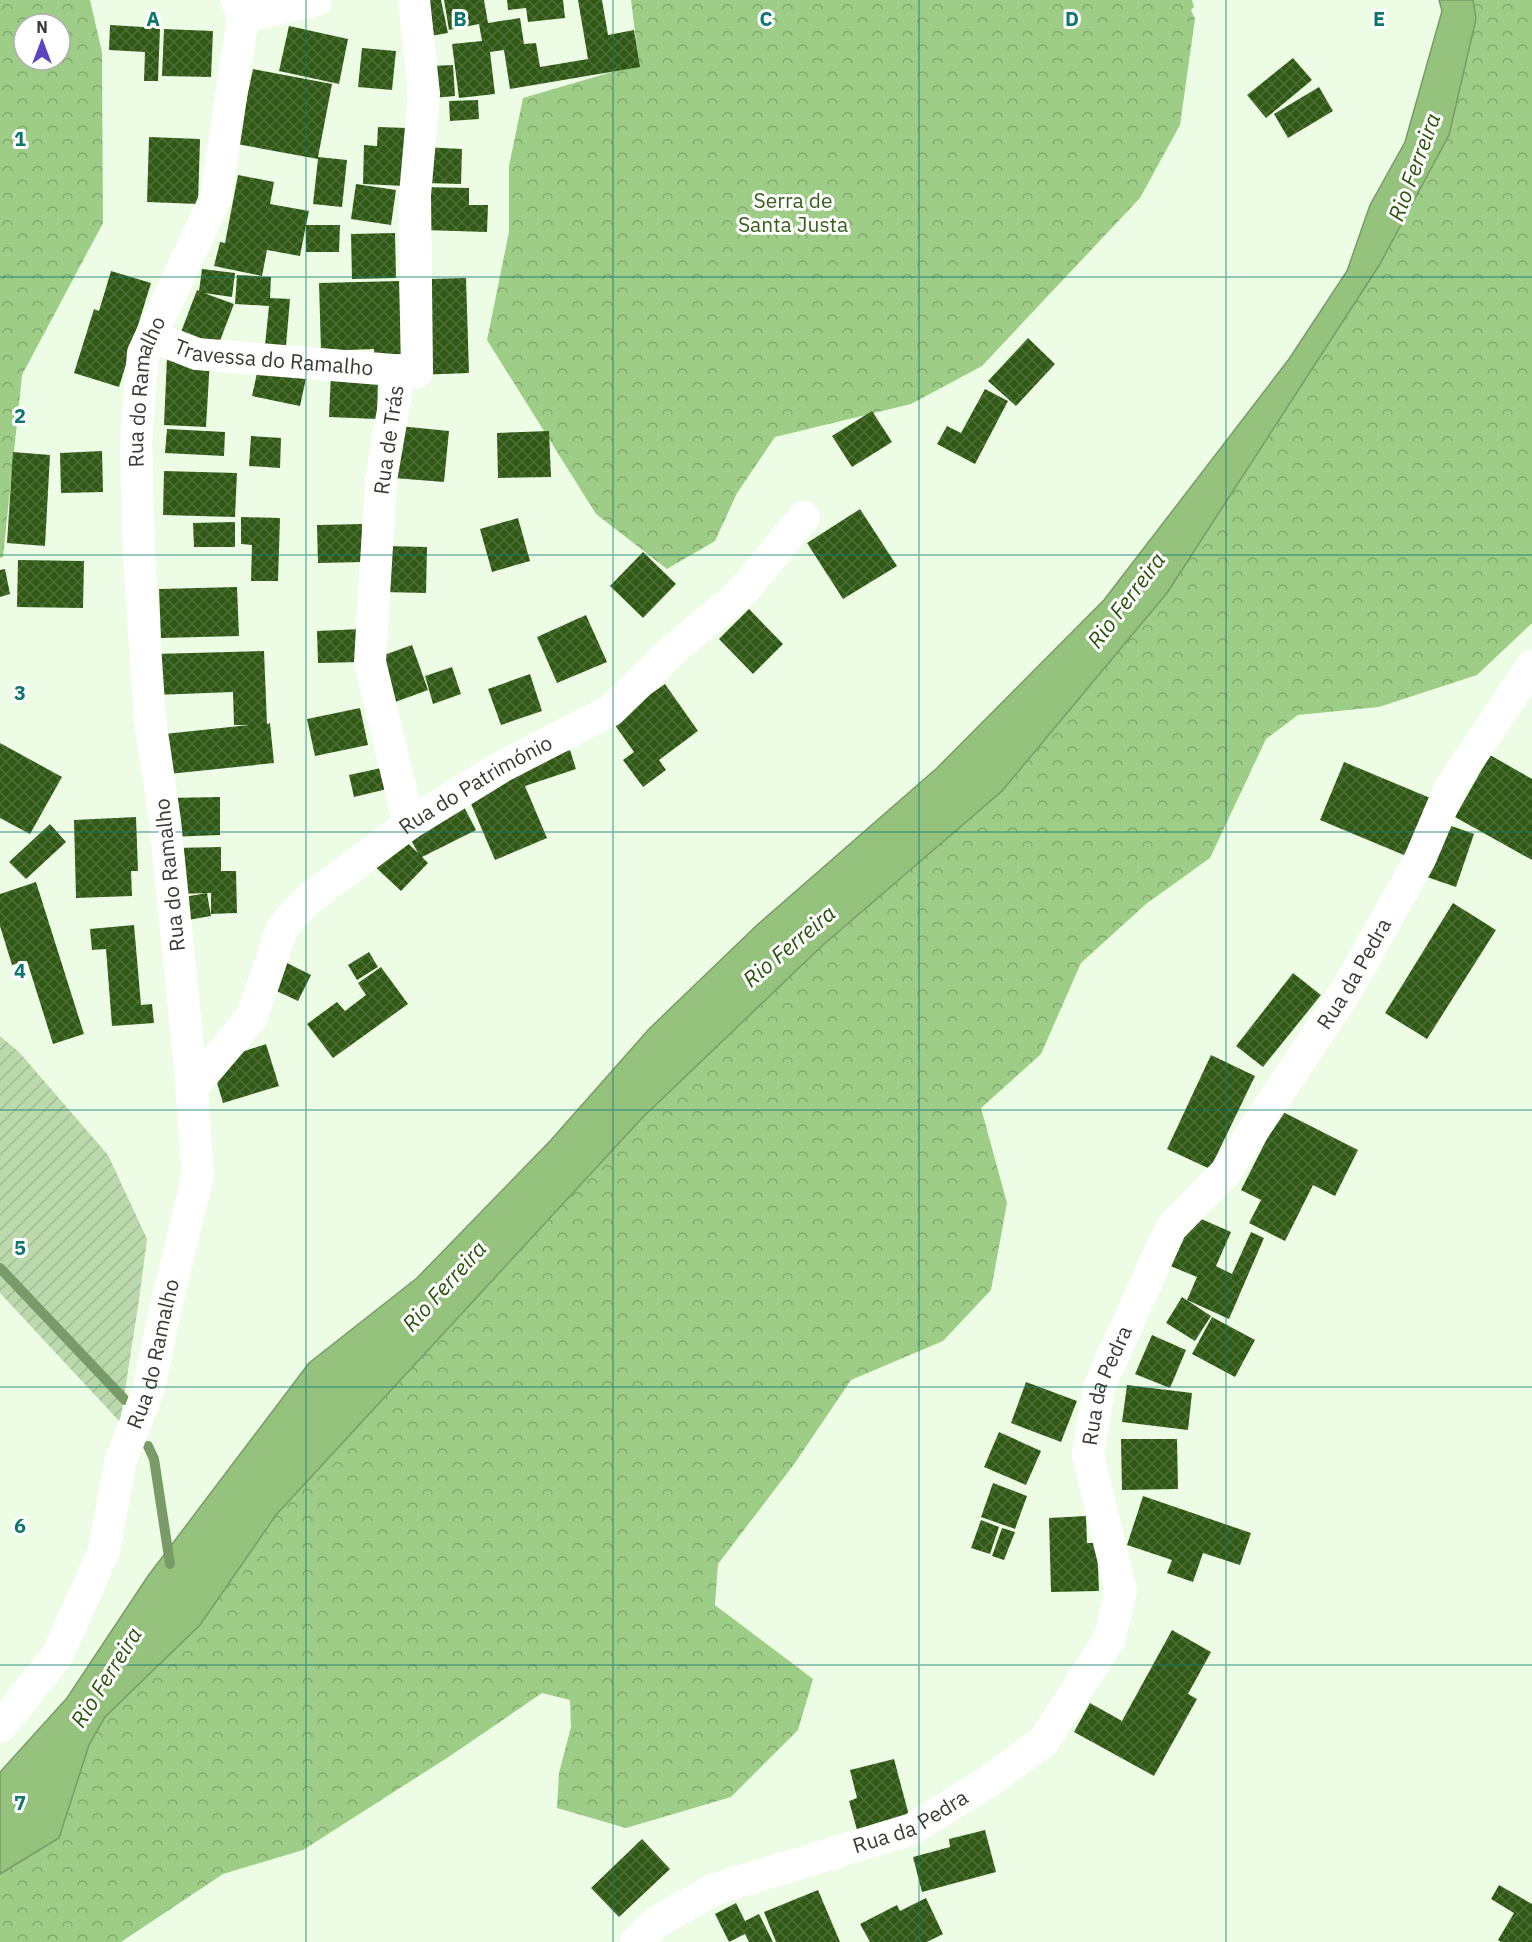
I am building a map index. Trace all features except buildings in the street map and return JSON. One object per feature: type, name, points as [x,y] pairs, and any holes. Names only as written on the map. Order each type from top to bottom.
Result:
[{"type":"street","points":[[240,9],[316,0]]},
{"type":"street","name":"Rua de Trás","points":[[409,824],[370,662],[381,480],[400,370],[417,372],[414,195],[424,94],[414,0]]},
{"type":"street","name":"Rua do Ramalho","points":[[0,1727],[58,1654],[104,1551],[120,1463],[149,1388],[165,1310],[198,1176],[192,1088],[165,821],[150,719],[136,444],[143,353],[216,197],[240,9]]},
{"type":"street","name":"Travessa do Ramalho","points":[[151,336],[197,354],[400,370]]},
{"type":"street","name":"Rua do Património","points":[[192,1088],[252,1017],[283,926],[310,898],[409,824],[503,766],[610,711],[673,650],[742,592],[804,518]]},
{"type":"street","name":"Rua da Pedra","points":[[636,1942],[658,1921],[715,1889],[912,1829],[986,1783],[1043,1742],[1109,1640],[1121,1591],[1088,1455],[1099,1387],[1171,1228],[1225,1173],[1345,993],[1420,860],[1451,786],[1532,666]]},
{"type":"green space","points":[[0,0],[90,0],[102,52],[103,223],[22,375],[3,557],[0,558]]},
{"type":"green space","name":"Serra de Santa Justa","points":[[631,0],[1192,0],[1194,7],[1191,10],[1195,19],[1180,125],[1140,198],[982,366],[911,404],[775,437],[737,493],[715,541],[667,569],[596,514],[487,340],[509,232],[509,166],[523,98],[639,64]]},
{"type":"green space","points":[[1473,0],[1532,0],[1532,624],[1477,675],[1379,707],[1298,715],[1266,739],[1210,858],[1146,904],[1081,963],[1041,1054],[981,1108],[1007,1203],[991,1290],[943,1341],[851,1380],[795,1463],[718,1564],[715,1605],[813,1679],[798,1730],[731,1797],[626,1828],[557,1808],[559,1773],[571,1727],[570,1700],[542,1693],[450,1756],[303,1850],[223,1874],[121,1942],[0,1942],[0,1874],[58,1838],[89,1745],[105,1717],[200,1625],[276,1515],[643,1117],[823,945],[1002,791],[1167,593],[1380,264],[1476,19]]},
{"type":"shaded area","points":[[0,1036],[19,1052],[108,1155],[147,1239],[120,1422],[0,1293]]},
{"type":"water","name":"Rio Ferreira","points":[[1439,0],[1473,0],[1476,19],[1449,135],[1380,264],[1167,593],[1002,791],[823,945],[643,1117],[276,1515],[200,1625],[105,1717],[89,1745],[59,1838],[0,1874],[0,1772],[67,1698],[148,1576],[309,1363],[417,1278],[551,1140],[649,1029],[756,926],[937,768],[1104,600],[1289,359],[1347,271],[1370,205],[1405,142],[1442,11]]},
{"type":"waterway","points":[[0,1268],[125,1400]]},
{"type":"waterway","points":[[148,1446],[154,1459],[170,1564]]}]
